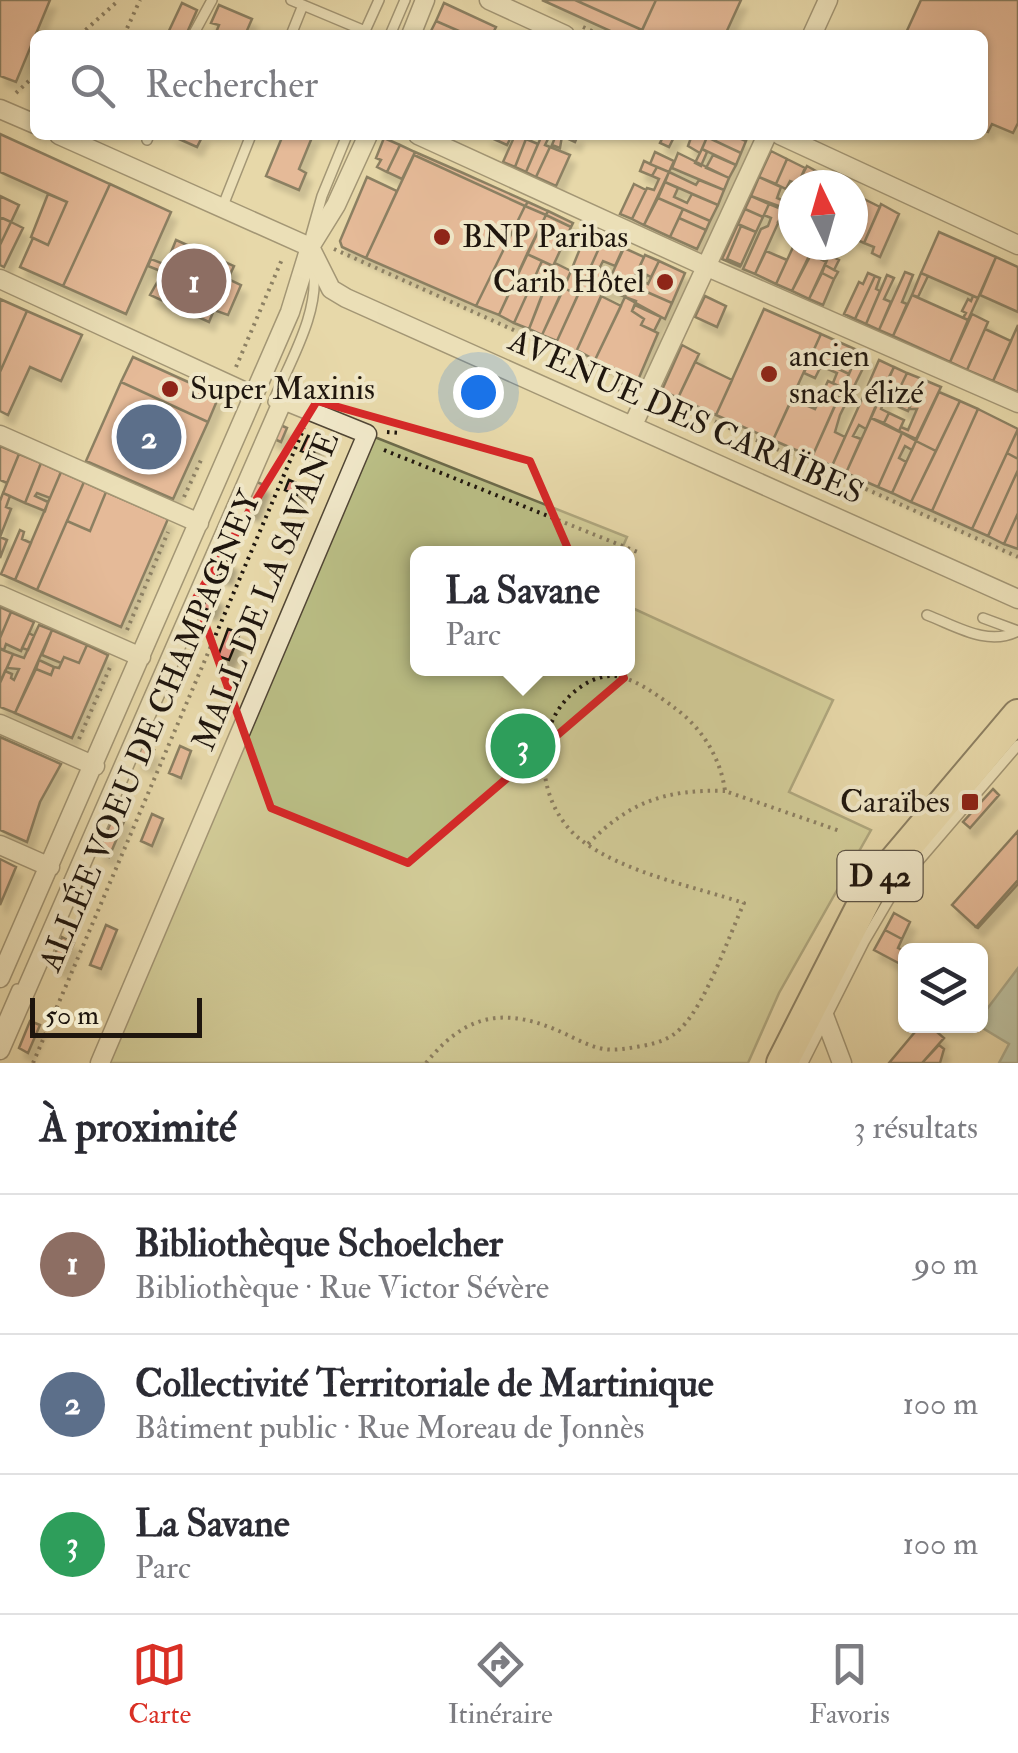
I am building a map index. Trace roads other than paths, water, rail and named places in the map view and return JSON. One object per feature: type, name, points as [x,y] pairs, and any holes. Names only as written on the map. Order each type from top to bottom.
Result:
[{"type":"main road","name":"D 42","points":[[782,1063],[821,1006],[870,890],[1018,714]]},
{"type":"street","points":[[413,30],[426,0]]},
{"type":"street","points":[[489,0],[554,30]]},
{"type":"street","points":[[814,30],[828,0]]},
{"type":"street","points":[[6,102],[30,120]]},
{"type":"street","points":[[70,140],[310,247]]},
{"type":"street","points":[[1,973],[254,396],[314,290],[310,247],[336,204],[366,140]]},
{"type":"street","points":[[429,140],[1018,403]]},
{"type":"street","points":[[633,426],[766,140]]},
{"type":"street","points":[[791,140],[1018,245]]},
{"type":"street","points":[[310,247],[314,290]]},
{"type":"street","points":[[0,278],[254,396]]},
{"type":"street","name":"AVENUE DES CARAÏBES","points":[[314,290],[633,426],[1018,599]]},
{"type":"street","name":"MALL DE LA SAVANE","points":[[0,1050],[284,400],[367,434],[100,1063]]},
{"type":"street","points":[[0,434],[199,523]]},
{"type":"street","points":[[0,594],[141,657]]},
{"type":"street","points":[[0,724],[94,766]]},
{"type":"street","points":[[0,845],[50,867]]},
{"type":"street","points":[[821,1006],[842,1063]]},
{"type":"lane","points":[[196,30],[212,0]]},
{"type":"lane","points":[[290,0],[360,30]]},
{"type":"lane","points":[[366,30],[379,0]]},
{"type":"lane","points":[[392,30],[405,0]]},
{"type":"lane","points":[[293,30],[303,5]]},
{"type":"lane","points":[[222,208],[249,140]]},
{"type":"lane","points":[[310,247],[322,196],[346,140]]},
{"type":"lane","points":[[0,1028],[280,386],[311,309],[314,290]]},
{"type":"lane","points":[[927,615],[990,639],[1004,639],[1018,631]]},
{"type":"lane","points":[[983,618],[1018,631]]},
{"type":"lane","points":[[803,1063],[821,1006],[897,886],[1018,745]]},
{"type":"water","points":[[1018,968],[1018,1063],[999,1063],[1009,1044],[988,1031],[988,1008]]},
{"type":"place","name":"BNP Paribas","points":[[442,237]]},
{"type":"place","name":"Bibliothèque Schoelcher","points":[[194,281]]},
{"type":"place","name":"Carib Hôtel","points":[[665,282]]},
{"type":"place","name":"ancien snack élizé","points":[[769,374]]},
{"type":"place","name":"Super Maxinis","points":[[170,389]]},
{"type":"place","name":"Collectivité Territoriale de Martinique","points":[[149,437]]},
{"type":"place","name":"La Savane","points":[[523,746]]},
{"type":"place","name":"Caraïbes","points":[[970,802]]}]
